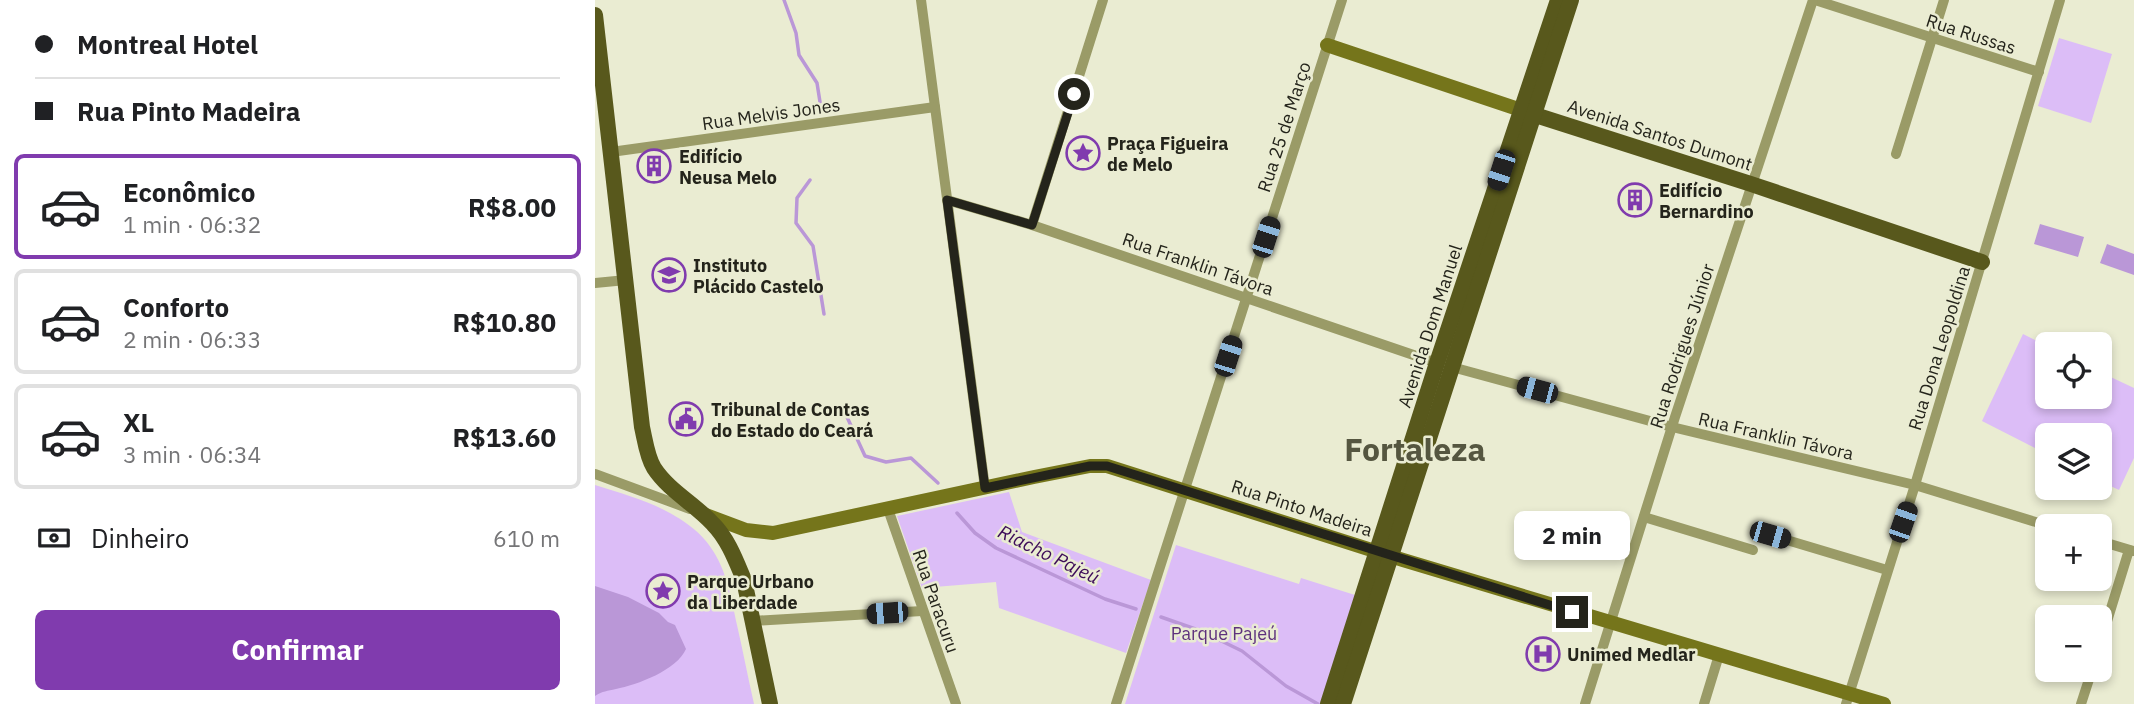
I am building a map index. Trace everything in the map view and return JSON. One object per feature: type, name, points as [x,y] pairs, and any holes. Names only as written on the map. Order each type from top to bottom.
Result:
[{"type":"main road","name":"Avenida Dom Manuel","points":[[1328,704],[1384,554],[1527,112],[1558,0]]},
{"type":"main road","name":"Avenida Dom Manuel","points":[[1527,112],[1571,0]]},
{"type":"main road","points":[[595,15],[600,108],[611,152],[642,427],[652,466],[662,479],[714,524],[737,561],[744,580],[770,704]]},
{"type":"main road","name":"Avenida Santos Dumont","points":[[1327,45],[1982,262]]},
{"type":"main road","name":"Rua Pinto Madeira","points":[[701,513],[720,522],[761,533],[790,530],[1098,465],[1107,466],[1384,554],[1719,655],[1848,699],[1884,704]]},
{"type":"main road","name":"Avenida Dom Manuel","points":[[1343,704],[1384,554]]},
{"type":"street","points":[[921,0],[985,488]]},
{"type":"street","points":[[1032,225],[1103,0]]},
{"type":"street","name":"Rua 25 de Março","points":[[1115,704],[1342,0]]},
{"type":"street","name":"Rua Russas","points":[[1814,0],[2039,72]]},
{"type":"street","name":"Rua Rodrigues Júnior","points":[[1585,704],[1751,184],[1814,0]]},
{"type":"street","points":[[1896,154],[1944,0]]},
{"type":"street","name":"Rua Dona Leopoldina","points":[[1848,699],[2060,0]]},
{"type":"street","name":"Rua Melvis Jones","points":[[611,152],[935,107]]},
{"type":"street","name":"Rua Franklin Távora","points":[[947,200],[1032,225],[1445,365],[1672,427],[1915,485],[2035,522]]},
{"type":"street","points":[[595,284],[626,280]]},
{"type":"street","points":[[595,474],[701,513]]},
{"type":"street","name":"Rua Paracuru","points":[[888,509],[956,704]]},
{"type":"street","points":[[1644,517],[1753,550]]},
{"type":"street","points":[[1770,535],[1887,570]]},
{"type":"street","points":[[2112,545],[2131,551],[2112,608]]},
{"type":"street","points":[[753,621],[922,611]]},
{"type":"street","points":[[1704,704],[1719,655]]},
{"type":"street","points":[[2081,704],[2088,682]]},
{"type":"green space","points":[[2059,38],[2112,54],[2091,123],[2038,106]]},
{"type":"green space","points":[[2023,334],[2035,340],[2035,409],[2112,409],[2112,378],[2134,388],[2134,458],[2119,490],[2112,487],[2112,423],[2035,423],[2035,448],[1982,421]]},
{"type":"green space","name":"Parque Urbano da Liberdade","points":[[595,485],[666,511],[684,521],[709,545],[724,572],[729,588],[754,704],[595,704]]},
{"type":"green space","name":"Parque Pajeú","points":[[1009,492],[1022,532],[1151,580],[1126,653],[999,608],[996,582],[922,588],[897,516]]},
{"type":"green space","name":"Parque Pajeú","points":[[1176,545],[1299,584],[1301,578],[1355,595],[1321,704],[1125,704]]},
{"type":"shaded area","points":[[2040,224],[2084,237],[2078,257],[2034,244]]},
{"type":"shaded area","points":[[2107,244],[2134,254],[2134,275],[2100,263]]},
{"type":"shaded area","points":[[595,586],[628,597],[659,613],[675,625],[686,649],[681,657],[655,675],[595,696]]},
{"type":"waterway","name":"Riacho Pajeú","points":[[784,0],[796,33],[799,55],[817,83],[820,102]]},
{"type":"waterway","name":"Riacho Pajeú","points":[[810,180],[797,198],[796,223],[813,246],[824,314]]},
{"type":"waterway","name":"Riacho Pajeú","points":[[847,417],[865,456],[886,462],[911,458],[938,483]]},
{"type":"waterway","name":"Riacho Pajeú","points":[[957,513],[975,533],[996,548],[1105,599],[1136,609]]},
{"type":"waterway","name":"Riacho Pajeú","points":[[1161,617],[1201,631],[1242,651],[1286,686],[1318,704]]},
{"type":"place","name":"Praça Figueira de Melo","points":[[1083,153]]},
{"type":"place","name":"Edifício Neusa Melo","points":[[654,166]]},
{"type":"place","name":"Edifício Bernardino","points":[[1635,200]]},
{"type":"place","name":"Instituto Plácido Castelo","points":[[669,275]]},
{"type":"place","name":"Tribunal de Contas do Estado do Ceará","points":[[686,419]]},
{"type":"place","name":"Parque Urbano da Liberdade","points":[[663,591]]},
{"type":"place","name":"Unimed Medlar","points":[[1543,654]]},
{"type":"district","name":"Fortaleza","points":[[1415,449]]},
{"type":"route","points":[[1074,94],[1032,225],[947,200],[985,488],[1090,466],[1107,466],[1572,612]]}]
